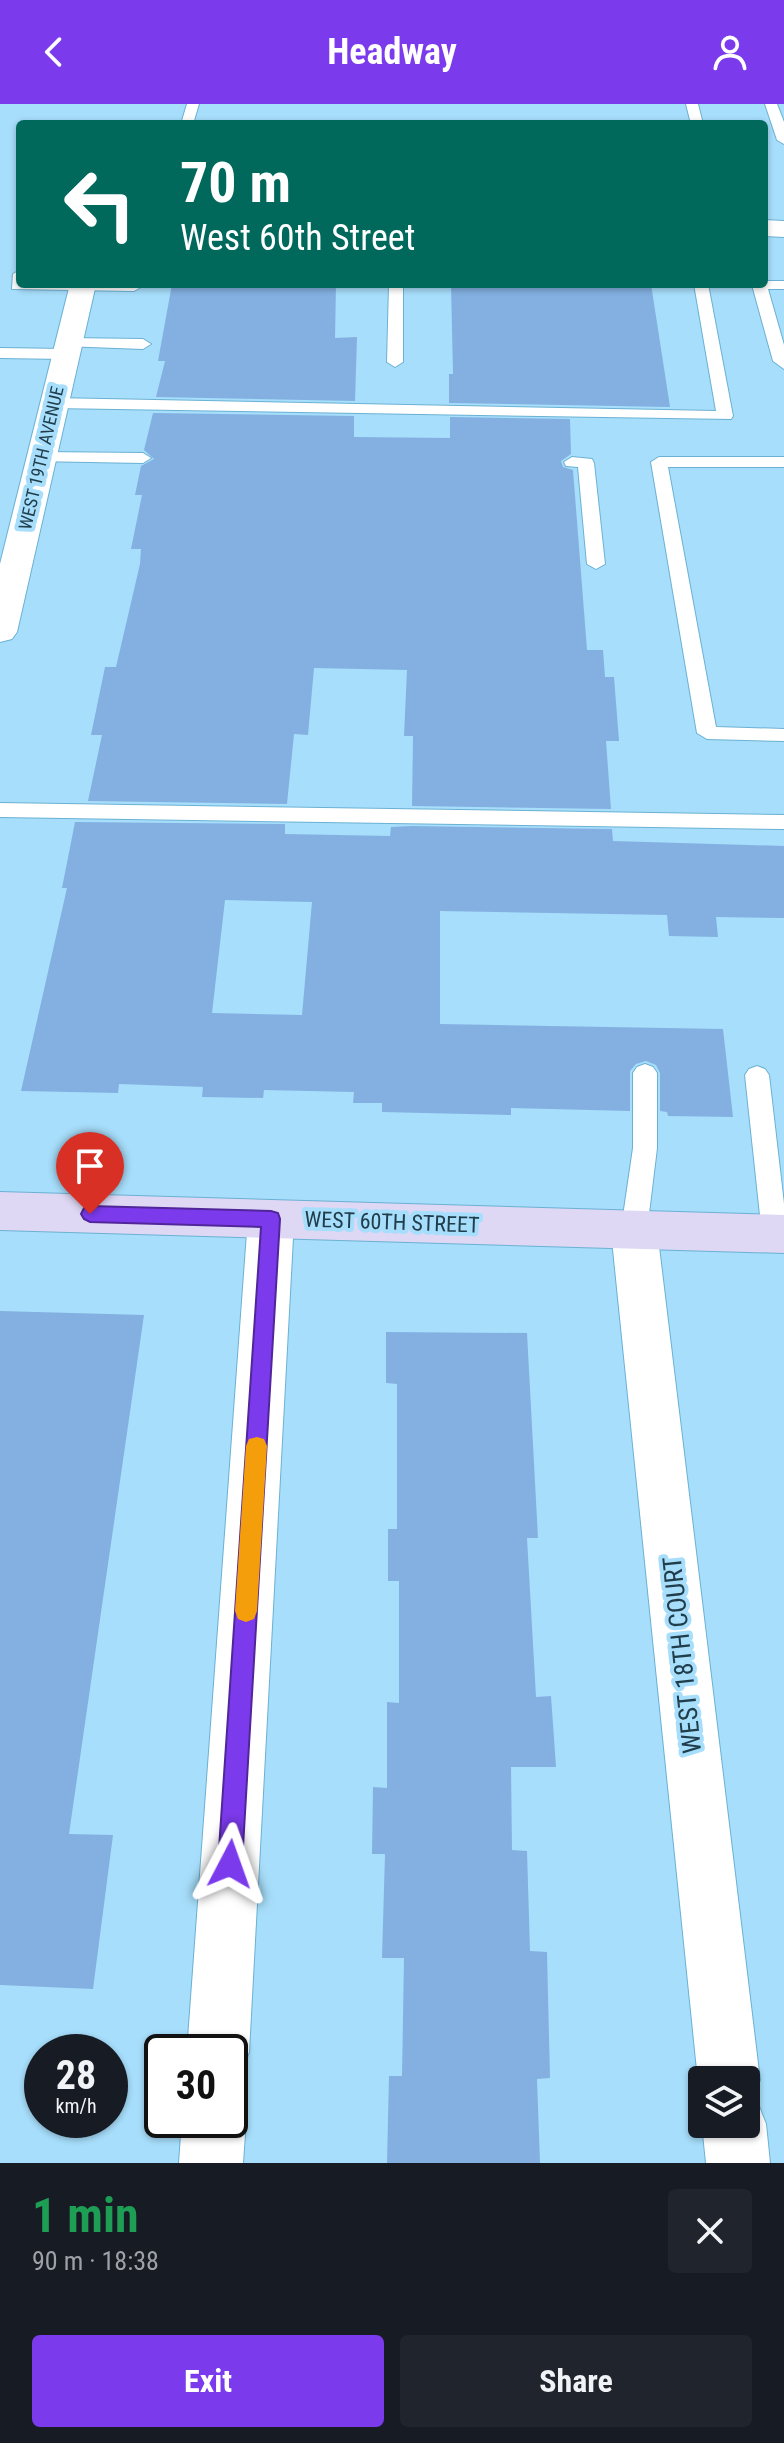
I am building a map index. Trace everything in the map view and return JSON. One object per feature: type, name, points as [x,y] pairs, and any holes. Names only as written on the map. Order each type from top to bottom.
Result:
[{"type":"street","name":"WEST 19TH AVENUE","points":[[0,632],[82,288]]},
{"type":"street","name":"WEST 60TH STREET","points":[[0,1211],[780,1234]]},
{"type":"street","points":[[219,2034],[271,1219]]},
{"type":"street","name":"WEST 18TH COURT","points":[[634,1230],[727,2066]]},
{"type":"street","points":[[211,2163],[213,2138]]},
{"type":"street","points":[[735,2138],[738,2163]]},
{"type":"lane","points":[[771,104],[784,140]]},
{"type":"lane","points":[[395,362],[396,288]]},
{"type":"lane","points":[[53,403],[725,416],[702,288]]},
{"type":"lane","points":[[760,288],[784,364]]},
{"type":"lane","points":[[0,353],[143,344]]},
{"type":"lane","points":[[40,457],[143,458]]},
{"type":"lane","points":[[572,462],[586,463],[596,564]]},
{"type":"lane","points":[[784,462],[659,462],[707,733],[784,735]]},
{"type":"lane","points":[[0,810],[784,822]]},
{"type":"lane","points":[[634,1230],[645,1148],[645,1073]]},
{"type":"lane","points":[[757,1075],[780,1234]]},
{"type":"building","points":[[171,288],[336,288],[335,338],[357,337],[355,401],[156,397],[165,361],[158,361]]},
{"type":"building","points":[[451,288],[652,288],[670,407],[449,403],[449,374],[453,374]]},
{"type":"building","points":[[153,413],[354,416],[354,437],[450,438],[450,417],[570,419],[571,454],[561,461],[563,467],[573,470],[587,650],[603,650],[605,677],[614,677],[619,741],[606,741],[611,809],[412,806],[413,736],[404,736],[407,670],[314,668],[308,735],[294,734],[287,804],[88,801],[102,735],[91,735],[105,667],[116,667],[140,564],[141,549],[131,549],[142,495],[135,495],[141,466],[154,459],[144,450]]},
{"type":"building","points":[[75,822],[285,824],[285,834],[390,836],[391,827],[412,826],[612,829],[613,841],[784,846],[784,918],[716,917],[718,937],[669,936],[667,915],[440,911],[440,1024],[723,1029],[733,1117],[668,1116],[667,1112],[660,1111],[660,1073],[656,1065],[646,1061],[636,1064],[630,1071],[630,1111],[511,1108],[511,1115],[382,1112],[382,1103],[353,1103],[354,1092],[264,1090],[263,1098],[202,1097],[203,1087],[119,1084],[118,1093],[21,1091],[67,888],[62,888]],"holes":[[[225,900],[312,902],[302,1015],[212,1013]]]},
{"type":"building","points":[[0,1311],[144,1315],[69,1834],[113,1835],[93,1989],[0,1985]]},
{"type":"building","points":[[386,1332],[527,1333],[538,1538],[527,1538],[536,1697],[551,1696],[556,1767],[511,1767],[512,1850],[527,1851],[530,1951],[547,1952],[550,2078],[537,2079],[540,2163],[387,2163],[389,2076],[402,2076],[404,1958],[382,1958],[385,1854],[372,1854],[373,1787],[387,1788],[387,1702],[399,1703],[399,1581],[388,1581],[388,1529],[397,1529],[397,1384],[386,1383]]},
{"type":"slow traffic","points":[[246,1611],[257,1446]]},
{"type":"route","points":[[90,1214],[271,1219],[230,1864]]}]
